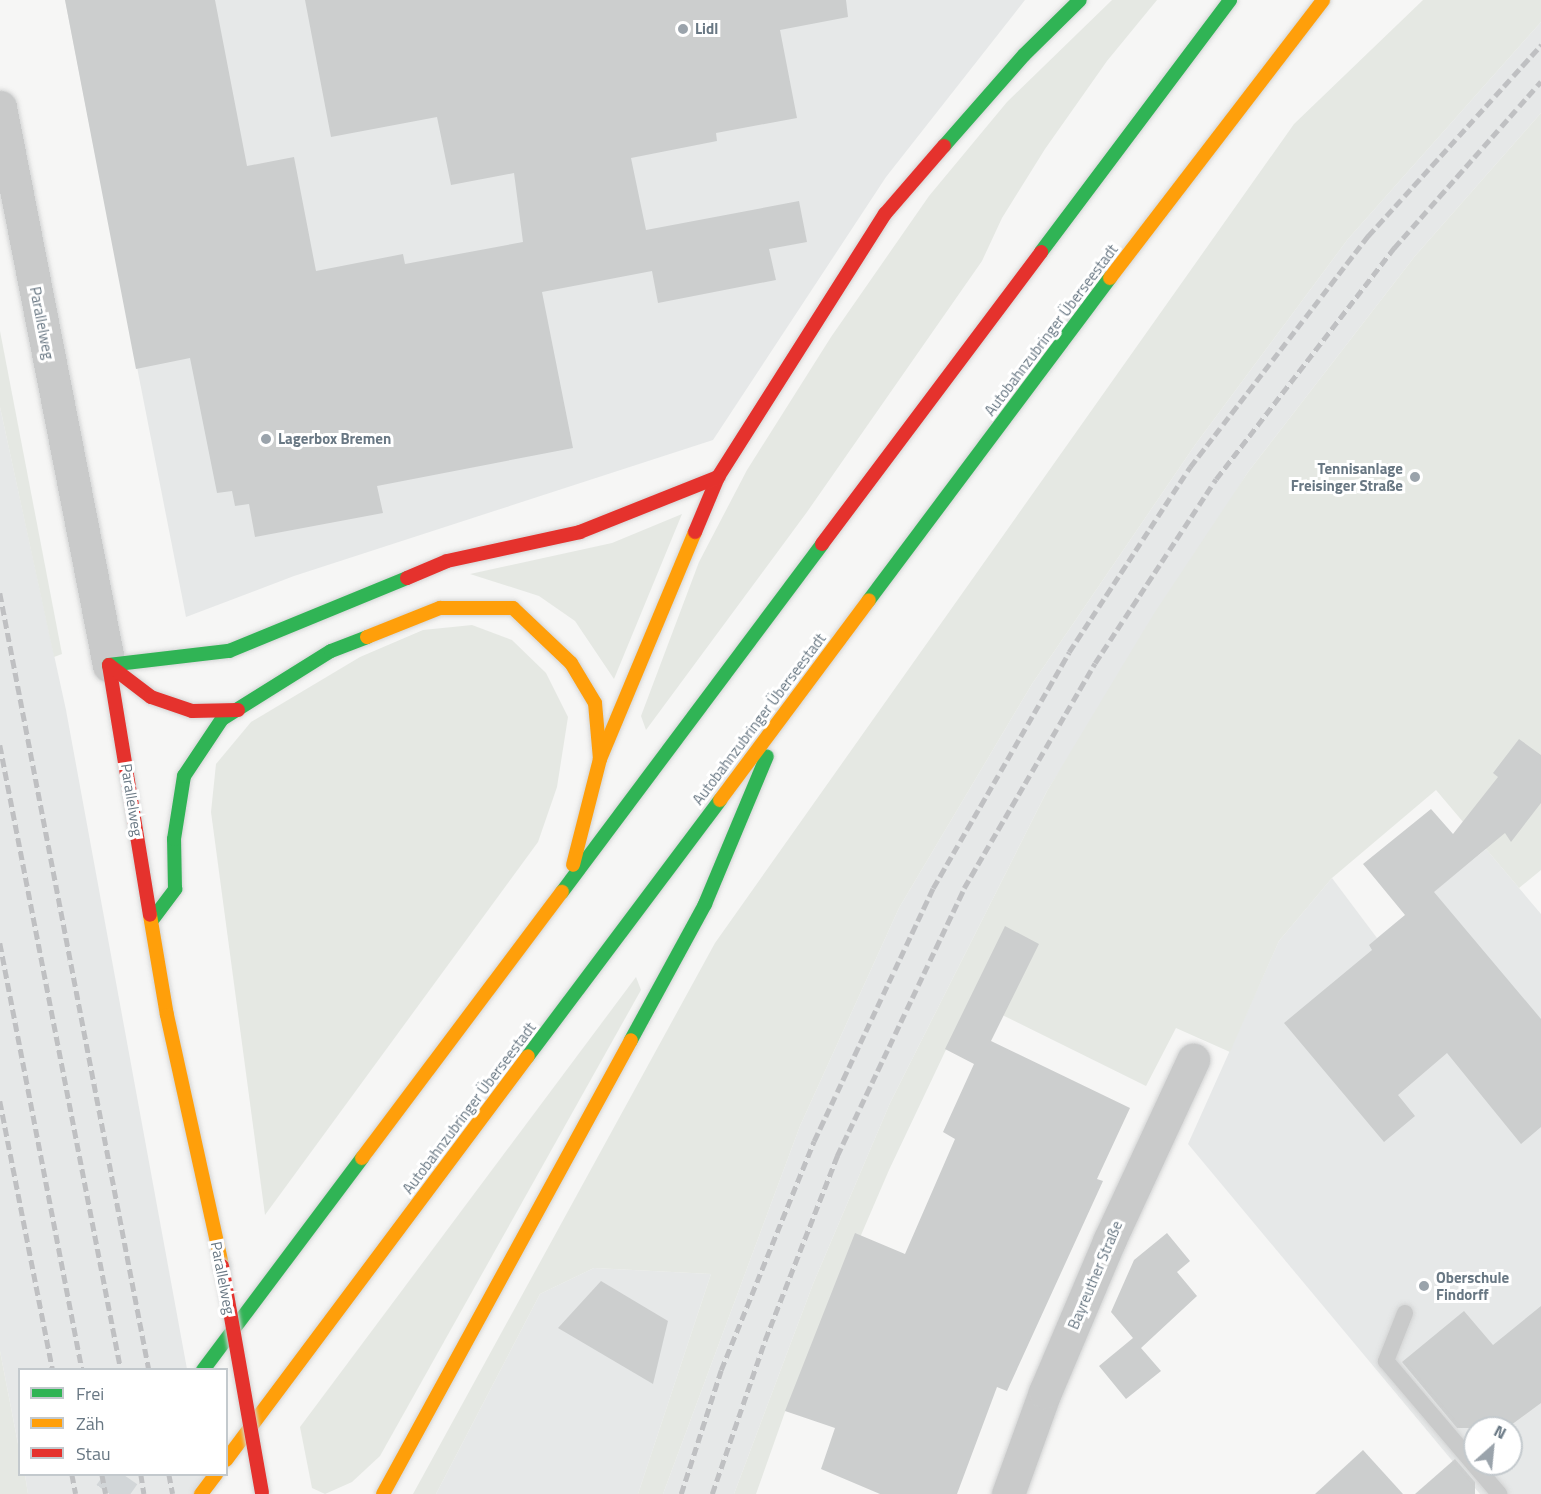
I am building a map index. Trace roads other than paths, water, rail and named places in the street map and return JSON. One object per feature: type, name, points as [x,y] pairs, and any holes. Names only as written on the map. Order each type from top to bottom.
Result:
[{"type":"main road","points":[[570,880],[600,759],[718,477],[885,214],[1024,56],[1080,0]]},
{"type":"main road","points":[[204,1368],[1230,0]]},
{"type":"main road","name":"Autobahnzubringer Überseestadt","points":[[228,1457],[786,710],[1323,0]]},
{"type":"main road","points":[[1294,36],[1336,0]]},
{"type":"main road","points":[[110,665],[229,651],[447,561],[579,532],[718,477]]},
{"type":"main road","points":[[152,920],[175,889],[174,839],[184,776],[222,719],[332,651],[440,608],[513,608],[571,663],[595,703],[600,759]]},
{"type":"main road","points":[[110,665],[151,697],[192,711],[238,710]]},
{"type":"main road","name":"Parallelweg","points":[[110,665],[167,1016],[222,1266],[263,1493]]},
{"type":"main road","points":[[383,1494],[476,1331],[705,904],[786,710]]},
{"type":"main road","points":[[201,1494],[214,1476]]},
{"type":"main road","points":[[371,1494],[393,1476]]},
{"type":"street","name":"Parallelweg","points":[[0,107],[110,665]]},
{"type":"street","name":"Bayreuther Straße","points":[[1008,1494],[1045,1392],[1104,1252],[1193,1060]]},
{"type":"lane","points":[[1405,1313],[1386,1361],[1499,1494]]},
{"type":"tunnel","points":[[110,1494],[123,1476]]},
{"type":"railway","points":[[681,1494],[721,1370],[814,1141],[933,888],[1069,652],[1190,467],[1368,236],[1541,45]]},
{"type":"railway","points":[[712,1494],[765,1340],[837,1156],[964,888],[1095,663],[1216,479],[1394,248],[1541,81]]},
{"type":"railway","points":[[0,593],[149,1368]]},
{"type":"railway","points":[[0,745],[121,1368]]},
{"type":"railway","points":[[0,943],[82,1368]]},
{"type":"railway","points":[[0,1101],[53,1368]]},
{"type":"railway","points":[[72,1476],[76,1494]]},
{"type":"railway","points":[[102,1476],[106,1494]]},
{"type":"railway","points":[[141,1476],[144,1494]]},
{"type":"railway","points":[[169,1476],[173,1494]]},
{"type":"place","name":"Lidl","points":[[683,29]]},
{"type":"place","name":"Lagerbox Bremen","points":[[266,439]]},
{"type":"place","name":"Tennisanlage Freisinger Straße","points":[[1415,477]]},
{"type":"place","name":"Oberschule Findorff","points":[[1424,1286]]}]
